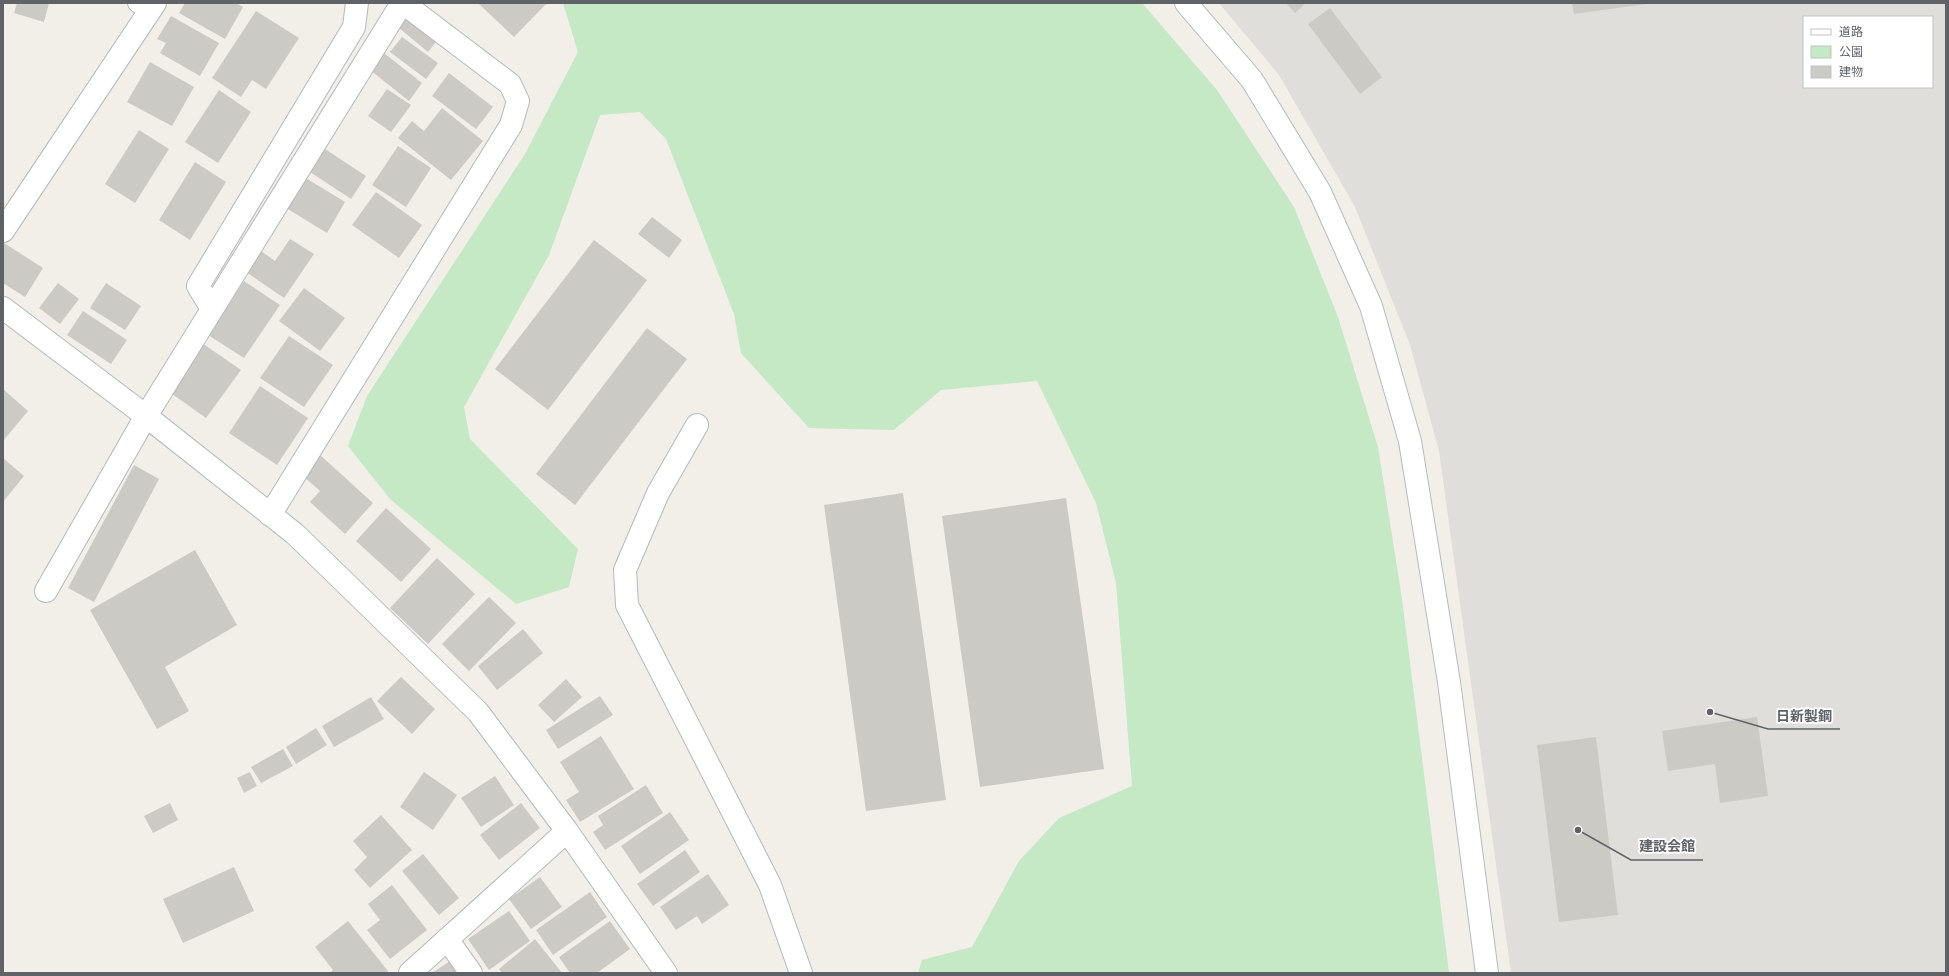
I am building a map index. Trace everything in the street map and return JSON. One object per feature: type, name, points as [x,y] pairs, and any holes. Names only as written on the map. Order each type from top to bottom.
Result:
[{"type":"street","points":[[212,309],[198,286],[354,28],[358,3]]},
{"type":"street","points":[[46,591],[146,416],[402,3],[510,84],[518,101],[511,125],[270,515]]},
{"type":"street","points":[[1186,3],[1252,80],[1320,192],[1371,306],[1410,441],[1449,682],[1487,973]]},
{"type":"street","points":[[3,231],[147,6]]},
{"type":"street","points":[[3,308],[146,416],[295,534],[478,712],[567,832],[666,973]]},
{"type":"street","points":[[697,425],[658,493],[625,570],[627,605],[770,885],[801,973]]},
{"type":"street","points":[[410,973],[567,832]]},
{"type":"street","points":[[447,940],[471,973]]},
{"type":"shaded area","points":[[1219,3],[1946,3],[1946,973],[1511,973],[1439,451],[1410,345],[1355,207],[1279,75]]},
{"type":"green space","points":[[563,3],[1142,3],[1217,90],[1294,207],[1338,317],[1378,447],[1402,599],[1449,973],[918,973],[922,960],[972,947],[1019,861],[1059,818],[1132,786],[1116,583],[1096,503],[1037,381],[941,390],[894,430],[809,428],[741,353],[734,314],[666,139],[640,112],[600,115],[549,255],[464,407],[470,439],[578,549],[569,587],[516,604],[390,499],[348,446],[367,396],[525,154],[578,52]]},
{"type":"building","points":[[17,3],[49,3],[44,22],[14,13]]},
{"type":"building","points":[[185,3],[236,3],[243,7],[225,39],[179,13]]},
{"type":"building","points":[[547,3],[514,37],[479,4]]},
{"type":"building","points":[[1286,3],[1306,3],[1295,13]]},
{"type":"building","points":[[1572,3],[1646,3],[1646,4],[1574,14]]},
{"type":"building","points":[[406,7],[441,36],[428,52],[393,23]]},
{"type":"building","points":[[1330,8],[1382,77],[1360,94],[1308,24]]},
{"type":"building","points":[[256,11],[299,38],[266,89],[252,80],[241,97],[212,78]]},
{"type":"building","points":[[171,16],[219,43],[200,76],[160,53],[166,43],[157,39]]},
{"type":"building","points":[[402,37],[438,63],[426,79],[390,52]]},
{"type":"building","points":[[384,53],[422,83],[409,101],[370,70]]},
{"type":"building","points":[[150,62],[194,87],[172,126],[127,102]]},
{"type":"building","points":[[449,73],[493,107],[476,129],[432,96]]},
{"type":"building","points":[[387,89],[411,105],[391,132],[368,116]]},
{"type":"building","points":[[219,90],[251,112],[218,163],[185,142]]},
{"type":"building","points":[[442,108],[483,141],[451,180],[398,138],[412,121],[424,131]]},
{"type":"building","points":[[139,130],[169,149],[135,203],[105,184]]},
{"type":"building","points":[[398,146],[431,168],[406,207],[372,185]]},
{"type":"building","points":[[325,149],[366,176],[351,199],[310,172]]},
{"type":"building","points":[[195,162],[226,182],[190,240],[159,220]]},
{"type":"building","points":[[304,177],[345,202],[327,233],[286,208]]},
{"type":"building","points":[[376,192],[422,225],[399,258],[352,225]]},
{"type":"building","points":[[652,217],[682,240],[669,258],[638,234]]},
{"type":"building","points":[[290,239],[314,254],[284,298],[246,272],[261,251],[275,261]]},
{"type":"building","points":[[594,240],[647,280],[548,410],[495,369]]},
{"type":"building","points":[[4,243],[43,268],[25,297],[3,283]]},
{"type":"building","points":[[244,281],[280,305],[244,358],[208,335]]},
{"type":"building","points":[[58,283],[79,299],[60,324],[39,308]]},
{"type":"building","points":[[106,283],[141,306],[125,330],[90,308]]},
{"type":"building","points":[[304,288],[345,318],[320,351],[279,321]]},
{"type":"building","points":[[83,311],[127,340],[111,364],[67,335]]},
{"type":"building","points":[[647,328],[687,359],[575,505],[536,474]]},
{"type":"building","points":[[289,336],[333,365],[304,407],[260,378]]},
{"type":"building","points":[[202,343],[241,370],[206,418],[168,391]]},
{"type":"building","points":[[260,386],[308,418],[277,465],[229,433]]},
{"type":"building","points":[[3,389],[28,411],[3,441]]},
{"type":"building","points":[[320,455],[373,503],[345,534],[310,502],[320,491],[302,475]]},
{"type":"building","points":[[3,458],[24,476],[3,502]]},
{"type":"building","points":[[134,465],[159,479],[94,602],[68,588]]},
{"type":"building","points":[[903,493],[946,800],[866,811],[824,505]]},
{"type":"building","points":[[1066,498],[1104,769],[980,787],[942,516]]},
{"type":"building","points":[[386,508],[431,549],[401,582],[356,541]]},
{"type":"building","points":[[195,550],[237,625],[165,667],[189,711],[157,729],[90,610]]},
{"type":"building","points":[[437,558],[475,594],[428,644],[390,608]]},
{"type":"building","points":[[489,597],[516,623],[469,671],[442,644]]},
{"type":"building","points":[[523,629],[543,653],[497,690],[478,666]]},
{"type":"building","points":[[401,677],[435,709],[412,734],[377,701]]},
{"type":"building","points":[[566,679],[582,697],[554,722],[538,705]]},
{"type":"building","points":[[600,696],[613,715],[558,749],[546,730]]},
{"type":"building","points":[[371,697],[384,719],[334,747],[322,726]]},
{"type":"building","points":[[1757,717],[1768,796],[1720,803],[1715,764],[1668,771],[1662,731]]},
{"type":"building","points":[[316,728],[327,745],[296,764],[286,747]]},
{"type":"building","points":[[601,736],[634,789],[580,822],[566,800],[579,792],[560,762]]},
{"type":"building","points":[[1596,737],[1618,915],[1559,922],[1537,745]]},
{"type":"building","points":[[283,749],[293,766],[261,783],[251,767]]},
{"type":"building","points":[[250,772],[257,786],[244,793],[237,778]]},
{"type":"building","points":[[424,772],[457,795],[433,830],[400,807]]},
{"type":"building","points":[[495,776],[514,805],[481,827],[461,798]]},
{"type":"building","points":[[646,785],[663,813],[605,850],[593,832],[603,825],[598,816]]},
{"type":"building","points":[[170,803],[178,820],[153,833],[144,816]]},
{"type":"building","points":[[521,803],[540,828],[499,860],[480,835]]},
{"type":"building","points":[[670,812],[689,840],[640,874],[621,846]]},
{"type":"building","points":[[381,815],[412,850],[370,888],[354,870],[367,857],[353,841]]},
{"type":"building","points":[[685,850],[700,872],[653,906],[637,884]]},
{"type":"building","points":[[423,854],[459,898],[439,915],[402,871]]},
{"type":"building","points":[[234,867],[254,911],[183,943],[163,899]]},
{"type":"building","points":[[708,874],[729,905],[702,924],[697,916],[676,930],[660,907]]},
{"type":"building","points":[[540,877],[562,907],[531,929],[509,899]]},
{"type":"building","points":[[392,885],[427,930],[390,959],[367,930],[380,920],[368,904]]},
{"type":"building","points":[[590,892],[607,917],[553,955],[536,930]]},
{"type":"building","points":[[509,911],[530,941],[489,970],[468,939]]},
{"type":"building","points":[[348,921],[388,971],[387,973],[330,973],[333,970],[315,947]]},
{"type":"building","points":[[610,921],[630,949],[597,973],[570,973],[559,957]]},
{"type":"building","points":[[535,939],[562,973],[502,973],[499,969]]},
{"type":"building","points":[[450,961],[458,973],[432,973]]},
{"type":"place","name":"日新製鋼","points":[[1710,712]]},
{"type":"place","name":"建設会館","points":[[1578,830]]}]
